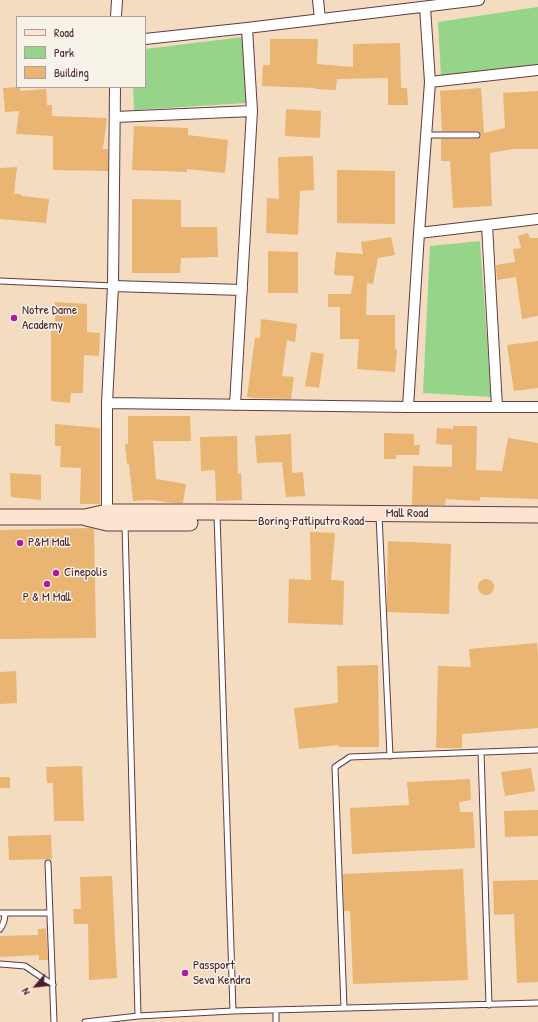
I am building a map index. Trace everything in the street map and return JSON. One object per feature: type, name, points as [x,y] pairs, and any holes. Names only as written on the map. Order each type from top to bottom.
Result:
[{"type":"street","points":[[116,16],[117,0]]},
{"type":"street","points":[[318,0],[320,19]]},
{"type":"street","points":[[146,39],[479,0]]},
{"type":"street","points":[[408,407],[430,82],[425,7]]},
{"type":"street","points":[[235,405],[252,111],[247,28]]},
{"type":"street","points":[[430,82],[538,70]]},
{"type":"street","points":[[107,518],[107,404],[113,286],[115,88]]},
{"type":"street","points":[[115,117],[252,111]]},
{"type":"street","points":[[419,234],[538,219]]},
{"type":"street","points":[[487,225],[497,407]]},
{"type":"street","points":[[113,286],[242,290]]},
{"type":"street","points":[[107,404],[538,407]]},
{"type":"street","name":"Mall Road","points":[[0,517],[476,519],[538,515]]},
{"type":"street","points":[[476,519],[538,525]]},
{"type":"lane","points":[[426,135],[477,135]]},
{"type":"lane","points":[[0,281],[113,286]]},
{"type":"lane","points":[[217,517],[233,1011]]},
{"type":"lane","points":[[125,518],[138,1016]]},
{"type":"lane","points":[[379,518],[390,756]]},
{"type":"lane","points":[[344,1008],[335,767],[350,757],[538,750]]},
{"type":"lane","points":[[481,752],[489,1005]]},
{"type":"lane","points":[[48,863],[54,1022]]},
{"type":"lane","points":[[0,929],[5,920],[2,913],[50,913]]},
{"type":"lane","points":[[0,964],[25,966],[53,985]]},
{"type":"lane","points":[[85,1022],[138,1016],[233,1011],[538,1003]]},
{"type":"lane","points":[[276,1010],[276,1022]]},
{"type":"green space","points":[[538,7],[538,65],[441,76],[438,22]]},
{"type":"green space","points":[[243,37],[246,103],[134,110],[133,88],[146,88],[146,49]]},
{"type":"green space","points":[[480,241],[491,397],[423,393],[430,246]]},
{"type":"building","points":[[270,39],[318,39],[317,64],[353,67],[353,44],[400,43],[401,88],[407,88],[408,105],[388,105],[388,78],[337,79],[336,90],[262,86],[263,65],[270,65]]},
{"type":"building","points":[[16,87],[20,88],[20,91],[46,89],[47,105],[52,105],[52,116],[107,118],[103,149],[108,149],[108,171],[53,170],[53,136],[16,134],[19,111],[5,112],[3,88]]},
{"type":"building","points":[[481,88],[484,133],[505,128],[503,93],[538,91],[538,149],[513,149],[490,153],[492,206],[453,208],[450,161],[441,161],[441,139],[477,139],[481,135],[477,131],[442,131],[440,91]]},
{"type":"building","points":[[286,109],[321,111],[320,138],[285,136]]},
{"type":"building","points":[[134,126],[188,128],[188,135],[228,140],[225,173],[187,169],[187,172],[132,170]]},
{"type":"building","points":[[313,156],[314,190],[300,191],[298,235],[266,233],[267,198],[279,199],[278,157]]},
{"type":"building","points":[[17,167],[14,194],[49,199],[46,223],[0,219],[0,168]]},
{"type":"building","points":[[337,170],[395,171],[395,224],[337,223]]},
{"type":"building","points":[[132,199],[181,200],[181,227],[217,227],[218,257],[181,258],[180,273],[132,273]]},
{"type":"building","points":[[528,233],[530,238],[538,238],[538,316],[522,319],[516,277],[497,280],[496,265],[515,262],[513,249],[521,248],[518,236]]},
{"type":"building","points":[[391,237],[395,255],[378,258],[373,284],[367,283],[366,315],[395,315],[395,349],[397,349],[395,372],[357,369],[359,339],[340,339],[340,307],[328,307],[328,294],[351,294],[354,276],[334,275],[336,252],[363,254],[361,242]]},
{"type":"building","points":[[268,251],[298,252],[298,293],[268,293]]},
{"type":"building","points":[[55,302],[87,304],[87,332],[100,333],[99,356],[84,355],[83,393],[71,393],[70,403],[51,401],[51,331],[55,331]]},
{"type":"building","points":[[261,319],[297,324],[295,342],[287,340],[282,376],[294,377],[291,399],[247,397],[255,338],[260,338]]},
{"type":"building","points":[[538,341],[538,388],[514,391],[507,345]]},
{"type":"building","points":[[311,352],[324,354],[319,388],[305,386]]},
{"type":"building","points":[[128,416],[190,416],[191,441],[153,441],[156,479],[186,484],[183,503],[151,500],[133,501],[125,444],[128,444]]},
{"type":"building","points":[[55,424],[100,428],[100,504],[80,504],[81,468],[60,467],[61,446],[55,446]]},
{"type":"building","points":[[453,426],[477,426],[476,470],[502,471],[508,438],[538,443],[538,499],[480,497],[480,501],[446,499],[445,505],[412,505],[413,466],[452,467],[452,445],[436,444],[437,428],[453,429]]},
{"type":"building","points":[[384,433],[414,434],[414,445],[420,445],[419,455],[396,455],[396,459],[384,459]]},
{"type":"building","points":[[291,434],[292,473],[303,472],[305,496],[286,497],[282,462],[257,463],[255,436]]},
{"type":"building","points":[[237,436],[238,474],[241,473],[242,500],[216,501],[215,470],[201,471],[200,437]]},
{"type":"building","points":[[10,473],[41,475],[41,500],[11,497]]},
{"type":"building","name":"P & M Mall","points":[[94,529],[96,638],[0,639],[0,530]]},
{"type":"building","points":[[310,532],[335,533],[331,580],[344,581],[343,625],[288,623],[289,579],[311,580]]},
{"type":"building","points":[[388,541],[451,544],[449,614],[387,612]]},
{"type":"building","points":[[486,579],[492,581],[494,587],[492,593],[486,595],[480,593],[478,587],[480,581]]},
{"type":"building","points":[[537,643],[538,728],[462,734],[462,748],[436,748],[438,666],[471,667],[469,649]]},
{"type":"building","points":[[378,665],[379,747],[339,747],[339,745],[299,749],[294,708],[338,703],[337,666]]},
{"type":"building","points":[[16,671],[17,703],[0,704],[0,672]]},
{"type":"building","points":[[82,766],[84,821],[54,821],[53,783],[47,783],[46,767]]},
{"type":"building","points":[[531,768],[535,791],[505,796],[501,772]]},
{"type":"building","points":[[0,777],[10,777],[10,788],[0,788]]},
{"type":"building","points":[[470,779],[471,800],[459,802],[460,812],[473,812],[475,848],[352,854],[350,808],[409,805],[407,782]]},
{"type":"building","points":[[538,810],[538,836],[505,837],[504,811]]},
{"type":"building","points":[[51,835],[52,859],[9,860],[8,836]]},
{"type":"building","points":[[463,869],[468,980],[353,984],[350,911],[344,911],[343,874]]},
{"type":"building","points":[[112,876],[117,978],[89,980],[88,924],[74,924],[73,909],[81,909],[80,877]]},
{"type":"building","points":[[538,880],[538,982],[517,983],[514,914],[494,915],[493,881]]},
{"type":"building","points":[[46,928],[48,960],[39,960],[39,955],[0,957],[0,936],[38,935],[38,929]]},
{"type":"place","name":"Notre Dame Academy","points":[[14,318]]},
{"type":"place","name":"P&M Mall","points":[[20,543]]},
{"type":"place","name":"Cinepolis","points":[[56,573]]},
{"type":"place","name":"P & M Mall","points":[[47,584]]},
{"type":"place","name":"Passport Seva Kendra","points":[[185,973]]}]
